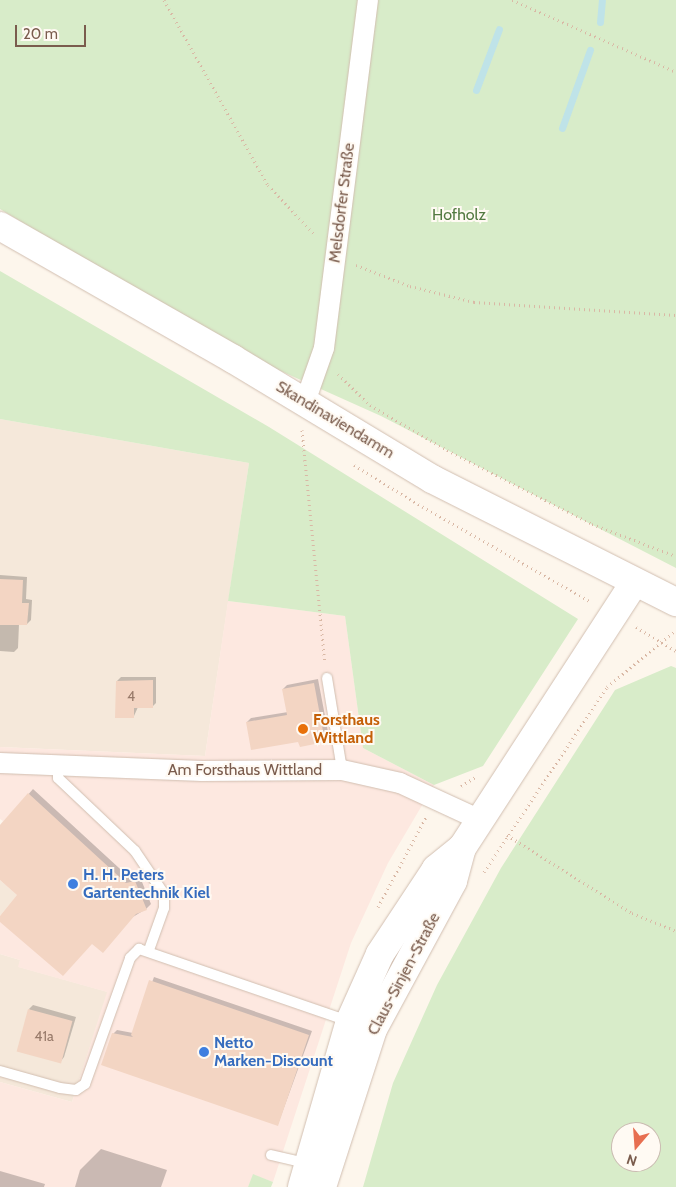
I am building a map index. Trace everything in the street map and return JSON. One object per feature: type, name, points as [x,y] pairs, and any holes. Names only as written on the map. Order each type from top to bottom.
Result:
[{"type":"main road","name":"Skandinaviendamm","points":[[0,226],[305,402],[432,479],[676,602]]},
{"type":"main road","name":"Claus-Sinjen-Straße","points":[[315,1177],[361,1025],[453,880],[462,848],[635,582]]},
{"type":"street","name":"Melsdorfer Straße","points":[[305,402],[324,348],[368,0]]},
{"type":"street","name":"Am Forsthaus Wittland","points":[[0,763],[202,771],[342,770],[400,783],[480,820]]},
{"type":"lane","points":[[326,678],[342,770]]},
{"type":"lane","points":[[58,764],[58,778],[134,851],[164,894],[164,908],[148,950]]},
{"type":"lane","points":[[0,1071],[60,1088],[76,1090],[85,1084],[130,958],[139,949],[148,950],[361,1025]]},
{"type":"lane","points":[[271,1156],[315,1177]]},
{"type":"path","points":[[164,0],[268,185],[336,257],[410,286],[474,302],[676,315]]},
{"type":"path","points":[[512,0],[676,72]]},
{"type":"path","points":[[324,348],[342,380],[370,405],[447,450],[592,524],[676,556]]},
{"type":"path","points":[[305,402],[302,432],[303,456],[326,678]]},
{"type":"path","points":[[615,615],[676,651]]},
{"type":"path","points":[[482,875],[607,687],[633,662],[676,630]]},
{"type":"path","points":[[508,835],[632,913],[676,931]]},
{"type":"shaded area","points":[[0,419],[249,463],[205,756],[0,747]]},
{"type":"shaded area","points":[[228,601],[345,616],[363,748],[434,785],[388,863],[351,943],[273,1182],[253,1175],[248,1187],[0,1187],[0,1082],[72,1102],[107,992],[18,967],[20,960],[0,954],[0,916],[17,895],[0,880],[0,825],[3,821],[0,819],[0,747],[205,756]]},
{"type":"shaded area","points":[[0,880],[18,895],[0,916]]},
{"type":"shaded area","points":[[0,954],[20,960],[19,967],[108,992],[72,1102],[0,1082]]},
{"type":"green space","name":"Hofholz","points":[[0,0],[676,0],[676,568],[381,416],[234,350],[0,209]]},
{"type":"green space","points":[[0,271],[269,427],[578,619],[483,766],[434,785],[363,748],[345,616],[228,601],[249,463],[0,419]]},
{"type":"green space","points":[[671,666],[676,668],[676,1187],[363,1187],[393,1083],[437,985],[501,868],[615,690]]},
{"type":"green space","points":[[253,1174],[273,1182],[271,1187],[248,1187]]},
{"type":"building","points":[[0,579],[23,580],[22,603],[29,603],[27,625],[0,625]]},
{"type":"building","points":[[153,680],[153,708],[134,708],[134,718],[115,718],[116,681]]},
{"type":"building","points":[[314,683],[325,742],[300,747],[298,742],[251,750],[246,722],[287,715],[282,689]]},
{"type":"building","points":[[28,793],[126,883],[135,881],[147,910],[136,914],[103,953],[92,944],[63,976],[0,922],[0,916],[17,895],[0,880],[0,825]]},
{"type":"building","name":"Netto Marken-Discount","points":[[149,980],[309,1035],[278,1126],[101,1065],[112,1033],[133,1037],[131,1035]]},
{"type":"building","points":[[28,1009],[72,1021],[61,1063],[17,1052]]},
{"type":"waterway","points":[[600,22],[602,0]]},
{"type":"waterway","points":[[476,90],[499,29]]},
{"type":"waterway","points":[[562,128],[590,50]]},
{"type":"place","name":"Forsthaus Wittland","points":[[303,729]]},
{"type":"place","name":"H. H. Peters Gartentechnik Kiel","points":[[73,884]]},
{"type":"place","name":"Netto Marken-Discount","points":[[204,1052]]}]
